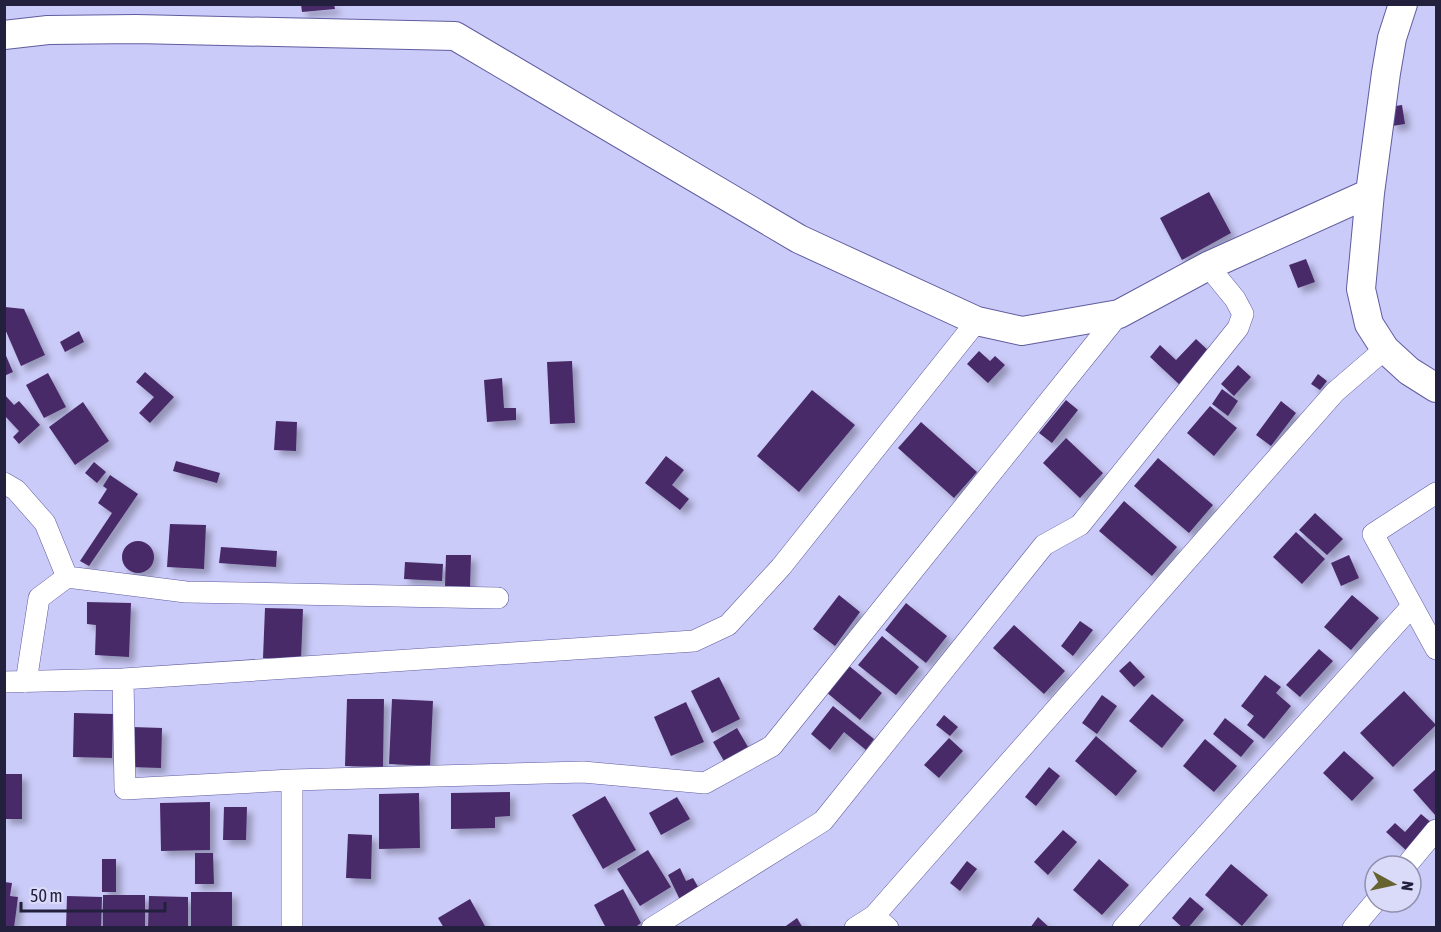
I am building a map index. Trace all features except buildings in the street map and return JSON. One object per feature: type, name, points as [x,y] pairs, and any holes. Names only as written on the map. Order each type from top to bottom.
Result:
[{"type":"main road","points":[[1403,4],[1392,38],[1370,193],[1361,289],[1369,324],[1385,349],[1409,371],[1437,388]]},
{"type":"main road","points":[[4,35],[48,30],[136,29],[455,36],[799,239],[977,321],[1022,331],[1119,314],[1208,266],[1370,193]]},
{"type":"street","points":[[652,927],[823,821],[1044,545],[1080,525],[1238,328],[1243,314],[1235,299],[1208,266]]},
{"type":"street","points":[[123,679],[125,789],[292,780],[583,772],[705,783],[772,746],[1119,314]]},
{"type":"street","points":[[498,598],[186,592],[67,577],[39,598],[15,682],[123,679],[694,641],[728,625],[781,567],[977,321]]},
{"type":"street","points":[[855,927],[881,922],[1330,399],[1385,349]]},
{"type":"street","points":[[4,483],[16,490],[45,523],[67,577]]},
{"type":"street","points":[[1437,493],[1373,534],[1437,650]]},
{"type":"street","points":[[1123,927],[1412,606]]},
{"type":"street","points":[[292,780],[292,927]]},
{"type":"street","points":[[1416,854],[1437,830]]},
{"type":"street","points":[[1353,927],[1364,914]]}]
